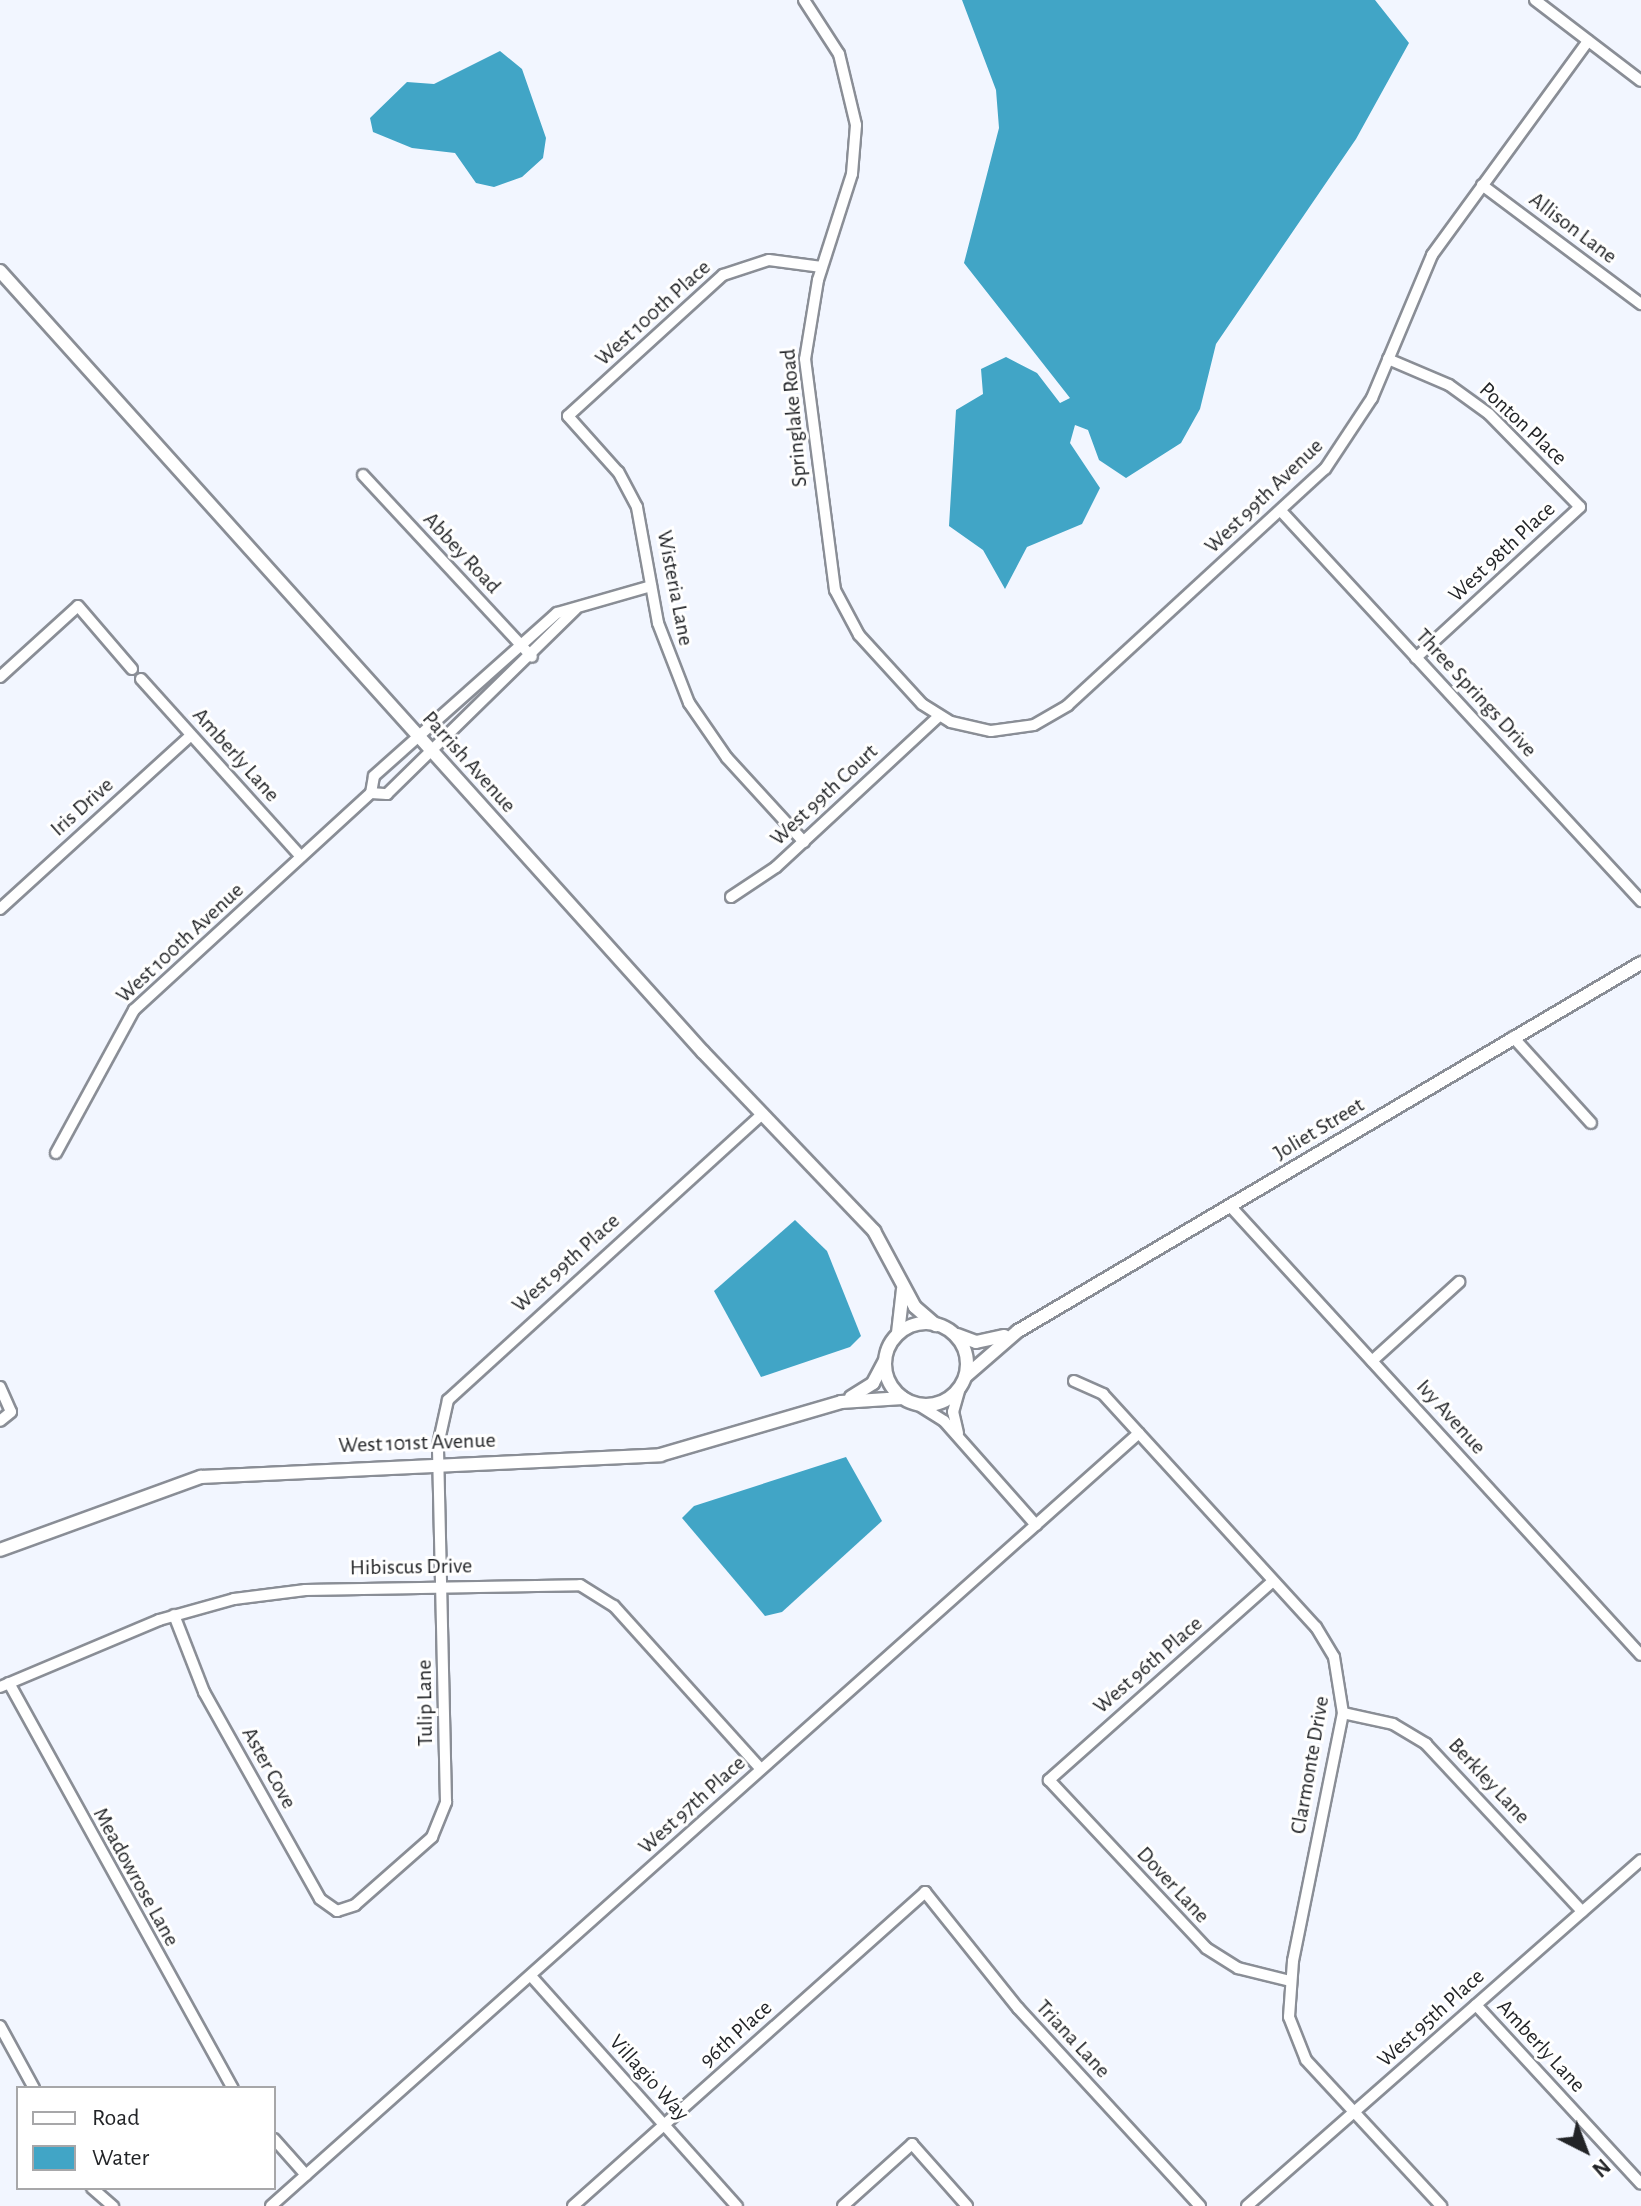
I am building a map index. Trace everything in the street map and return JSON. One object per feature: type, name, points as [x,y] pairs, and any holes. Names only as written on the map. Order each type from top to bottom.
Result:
[{"type":"street","name":"Springlake Road","points":[[804,0],[839,54],[856,125],[852,174],[822,267],[805,359],[835,590],[859,635],[939,716]]},
{"type":"street","points":[[1535,0],[1641,81]]},
{"type":"street","name":"West 99th Avenue","points":[[939,716],[991,731],[1046,719],[1281,511],[1343,447],[1388,359],[1432,255],[1588,41]]},
{"type":"street","name":"Allison Lane","points":[[1482,185],[1641,304]]},
{"type":"street","name":"West 100th Place","points":[[568,416],[723,275],[769,260],[822,267]]},
{"type":"street","name":"Parrish Avenue","points":[[0,271],[430,750],[762,1114],[874,1231],[915,1307],[936,1325],[954,1334]]},
{"type":"street","name":"Ponton Place","points":[[1388,359],[1449,385],[1489,414],[1580,507]]},
{"type":"street","name":"Wisteria Lane","points":[[568,416],[628,487],[668,656],[696,715],[804,842]]},
{"type":"street","name":"Abbey Road","points":[[363,475],[532,657]]},
{"type":"street","name":"West 98th Place","points":[[1416,658],[1580,507]]},
{"type":"street","name":"Three Springs Drive","points":[[1281,511],[1641,901]]},
{"type":"street","name":"West 100th Avenue","points":[[56,1153],[134,1010],[371,793],[374,776],[420,739],[557,613],[651,586]]},
{"type":"street","points":[[0,677],[78,606],[132,669]]},
{"type":"street","name":"West 100th Avenue","points":[[371,793],[387,794],[430,750],[532,657],[576,609]]},
{"type":"street","name":"Amberly Lane","points":[[141,679],[301,857]]},
{"type":"street","name":"West 99th Court","points":[[731,897],[804,842],[939,716]]},
{"type":"street","name":"Iris Drive","points":[[0,909],[191,735]]},
{"type":"street","name":"Joliet Street","points":[[963,1382],[1018,1331],[1641,963]]},
{"type":"street","points":[[1513,1037],[1591,1123]]},
{"type":"street","name":"West 99th Place","points":[[438,1463],[439,1423],[457,1387],[762,1114]]},
{"type":"street","name":"Ivy Avenue","points":[[1231,1207],[1641,1655]]},
{"type":"street","name":"Parrish Avenue","points":[[886,1357],[904,1315],[902,1282]]},
{"type":"street","points":[[1372,1361],[1459,1282]]},
{"type":"street","points":[[894,1339],[910,1327],[936,1325]]},
{"type":"street","name":"Joliet Street","points":[[954,1334],[980,1342],[1018,1331]]},
{"type":"street","points":[[954,1334],[967,1356],[963,1382],[953,1412],[960,1439]]},
{"type":"street","points":[[886,1357],[887,1378],[903,1398],[917,1404],[960,1439],[1036,1525]]},
{"type":"street","name":"West 101st Avenue","points":[[841,1402],[873,1383],[886,1357]]},
{"type":"street","name":"Clarmonte Drive","points":[[1074,1381],[1097,1388],[1329,1646],[1343,1713],[1290,1981],[1289,2017],[1301,2051],[1441,2206]]},
{"type":"street","points":[[917,1404],[937,1404],[963,1382]]},
{"type":"street","points":[[0,1387],[11,1412],[0,1421]]},
{"type":"street","name":"West 101st Avenue","points":[[0,1550],[201,1477],[674,1453],[841,1402],[903,1398]]},
{"type":"street","name":"West 97th Place","points":[[271,2206],[1139,1433]]},
{"type":"street","name":"Tulip Lane","points":[[355,1905],[432,1837],[444,1811],[438,1463]]},
{"type":"street","name":"West 96th Place","points":[[1049,1780],[1273,1581]]},
{"type":"street","name":"Hibiscus Drive","points":[[4,1685],[174,1615],[281,1592],[560,1583],[598,1593],[761,1769]]},
{"type":"street","name":"Aster Cove","points":[[174,1615],[204,1692],[320,1899],[337,1911],[355,1905]]},
{"type":"street","name":"Meadowrose Lane","points":[[4,1685],[232,2086]]},
{"type":"street","name":"Berkley Lane","points":[[1343,1713],[1393,1724],[1426,1744],[1582,1911]]},
{"type":"street","name":"Dover Lane","points":[[1049,1780],[1206,1948],[1238,1968],[1290,1981]]},
{"type":"street","name":"West 95th Place","points":[[1247,2206],[1641,1860]]},
{"type":"street","name":"96th Place","points":[[573,2206],[925,1892]]},
{"type":"street","name":"Triana Lane","points":[[925,1892],[1019,2009],[1200,2206]]},
{"type":"street","name":"Villagio Way","points":[[531,1976],[737,2206]]},
{"type":"street","name":"Amberly Lane","points":[[1476,2005],[1641,2184]]},
{"type":"street","points":[[0,2026],[33,2086]]},
{"type":"street","points":[[276,2141],[306,2175]]},
{"type":"street","points":[[843,2206],[912,2144],[967,2206]]},
{"type":"street","points":[[94,2190],[113,2206]]},
{"type":"water","points":[[962,0],[1375,0],[1409,43],[1356,139],[1216,344],[1200,409],[1181,443],[1126,478],[1099,460],[1088,430],[1075,425],[1070,443],[1100,488],[1082,524],[1027,547],[1005,589],[983,550],[949,526],[956,410],[983,394],[981,369],[1006,357],[1037,373],[1060,403],[1070,398],[964,263],[999,128],[996,90]]},
{"type":"water","points":[[500,51],[522,69],[546,138],[543,158],[522,177],[494,187],[476,183],[455,153],[412,148],[373,132],[370,118],[407,82],[434,84]]},
{"type":"water","points":[[795,1220],[827,1251],[861,1336],[850,1347],[761,1377],[714,1291]]},
{"type":"water","points":[[846,1457],[882,1521],[782,1612],[765,1616],[682,1518],[694,1506]]}]
